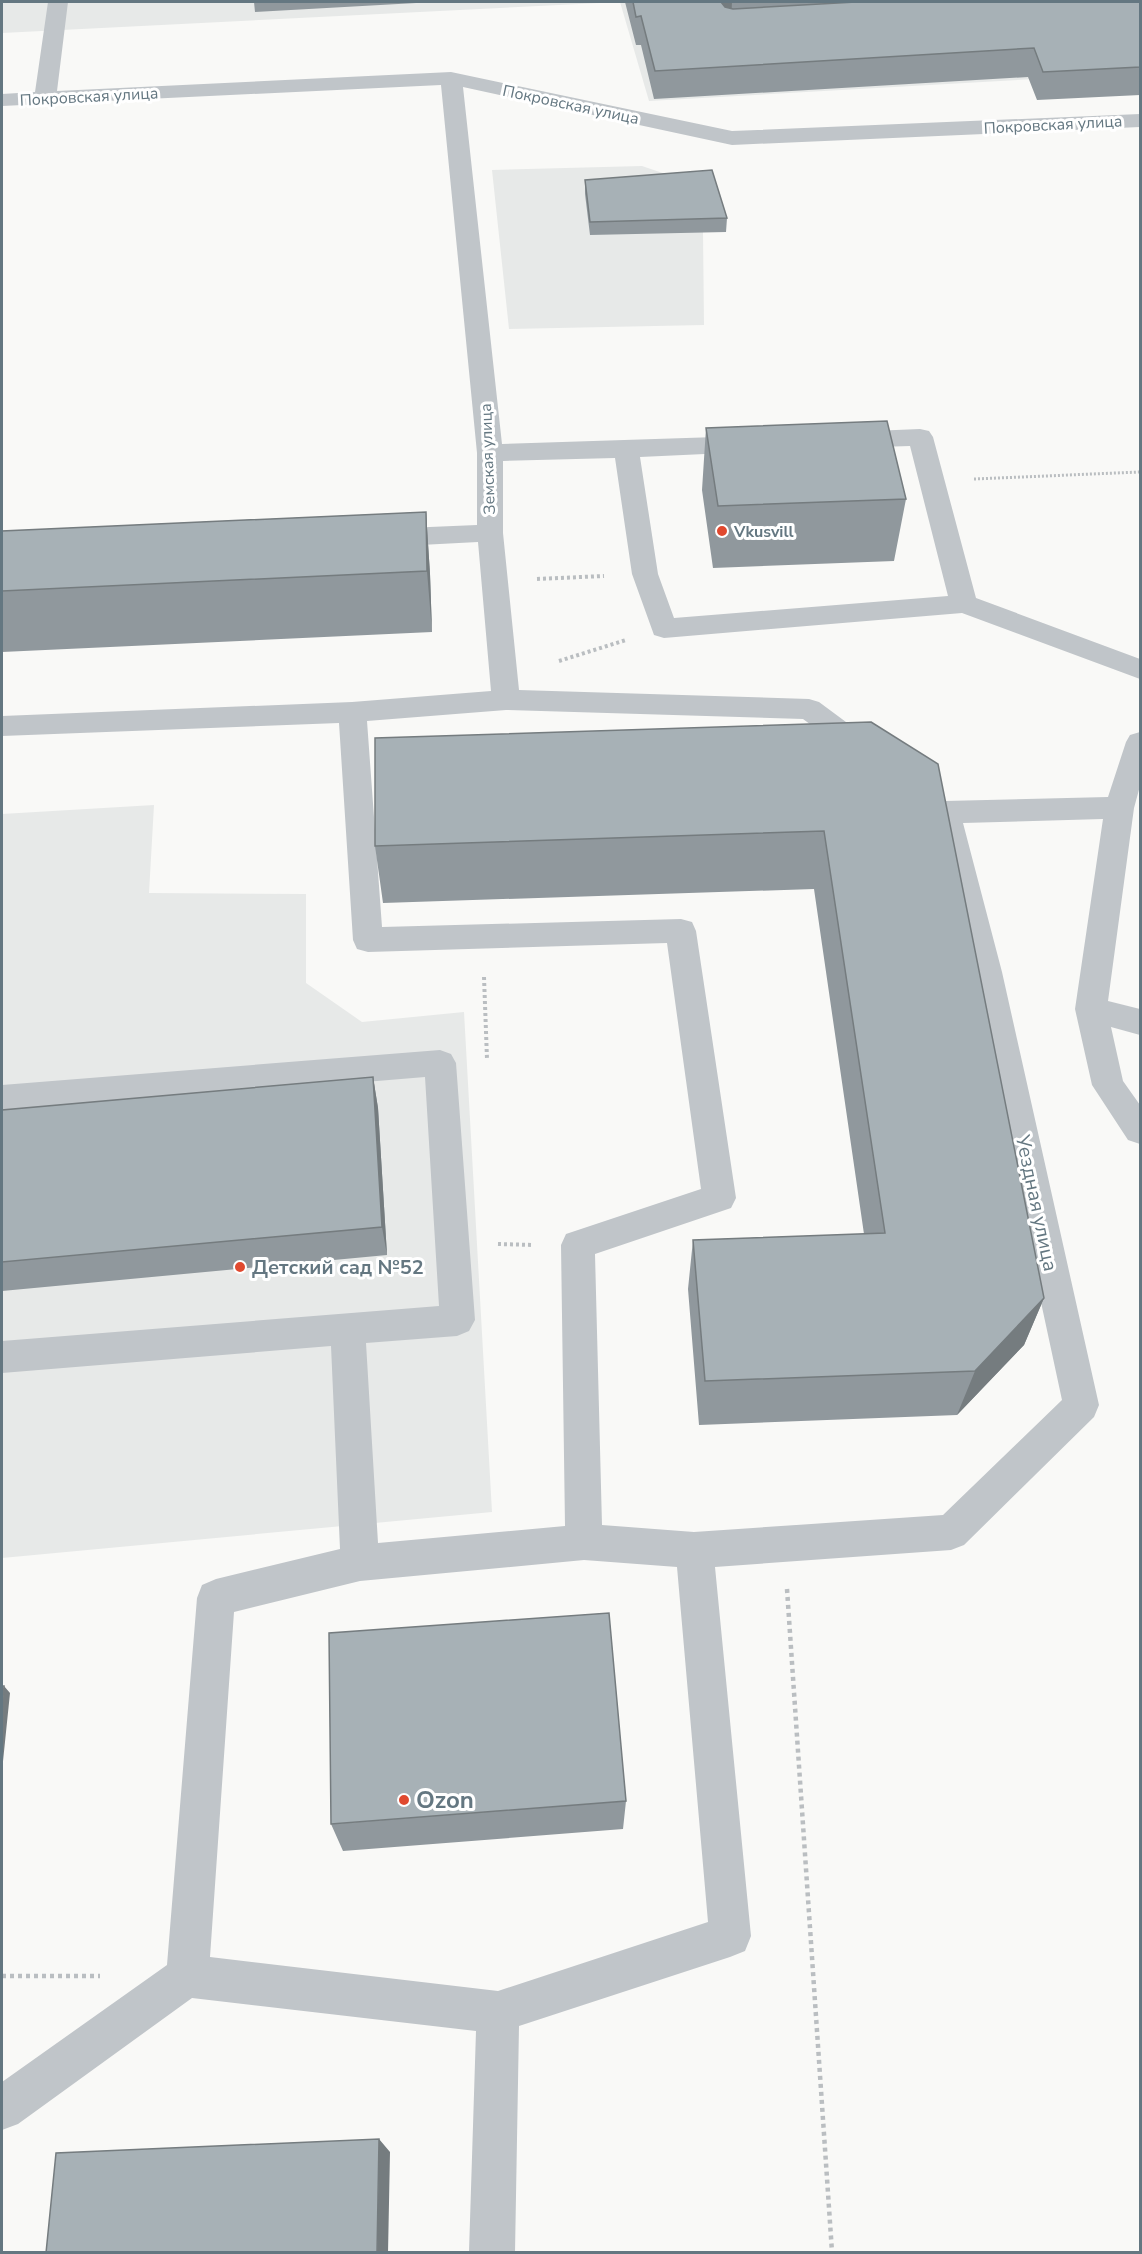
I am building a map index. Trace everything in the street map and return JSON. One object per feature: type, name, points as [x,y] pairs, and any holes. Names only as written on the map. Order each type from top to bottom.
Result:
[{"type":"street","points":[[45,98],[57,2]]},
{"type":"street","name":"Покровская улица","points":[[2,100],[451,78],[732,138],[1140,120]]},
{"type":"street","name":"Земская улица","points":[[359,539],[490,533],[490,453],[451,78]]},
{"type":"street","points":[[826,441],[920,437],[964,604]]},
{"type":"street","points":[[490,453],[767,443]]},
{"type":"street","points":[[626,449],[645,574],[664,628],[964,604],[1140,669]]},
{"type":"street","points":[[490,533],[505,689]]},
{"type":"street","points":[[2,726],[352,712],[505,689],[809,709],[882,764]]},
{"type":"street","points":[[352,712],[368,940],[681,931],[719,1198],[579,1245],[585,1542]]},
{"type":"street","points":[[1140,742],[1119,808],[1091,1009],[1108,1085],[1140,1130]]},
{"type":"street","name":"Уездная улица","points":[[187,1976],[216,1598],[360,1563],[585,1542],[694,1550],[951,1532],[1081,1405],[986,972],[936,805],[1119,808]]},
{"type":"street","points":[[1091,1009],[1140,1022]]},
{"type":"street","points":[[2,1098],[440,1063],[457,1320],[2,1357]]},
{"type":"street","points":[[348,1329],[360,1563]]},
{"type":"street","points":[[2,2108],[187,1976],[498,2012],[730,1936],[694,1550]]},
{"type":"street","points":[[492,2253],[498,2012]]},
{"type":"path","points":[[931,481],[1140,472]]},
{"type":"path","points":[[494,581],[645,574]]},
{"type":"path","points":[[505,689],[664,628]]},
{"type":"path","points":[[482,937],[487,1067]]},
{"type":"path","points":[[493,1244],[579,1245]]},
{"type":"path","points":[[784,1544],[832,2253]]},
{"type":"path","points":[[2,1976],[106,1976]]},
{"type":"shaded area","points":[[2,2],[620,2],[2,33]]},
{"type":"shaded area","points":[[620,2],[1140,2],[1140,73],[649,101]]},
{"type":"shaded area","points":[[642,166],[698,185],[703,232],[704,325],[509,329],[492,170]]},
{"type":"shaded area","name":"Детский сад №52","points":[[154,805],[149,893],[306,894],[306,983],[362,1022],[464,1012],[492,1512],[2,1558],[2,814]]},
{"type":"building","points":[[633,2],[721,2],[725,7],[733,9],[856,2],[1140,2],[1140,67],[1043,72],[1034,48],[655,71],[641,16],[636,17]]},
{"type":"building","points":[[712,170],[727,218],[590,222],[585,180]]},
{"type":"building","points":[[887,421],[906,499],[718,506],[706,428]]},
{"type":"building","points":[[426,512],[427,571],[2,591],[2,531]]},
{"type":"building","points":[[871,722],[938,764],[1044,1298],[975,1371],[705,1381],[693,1240],[885,1233],[824,831],[375,846],[375,738]]},
{"type":"building","points":[[373,1077],[382,1227],[2,1262],[2,1110]]},
{"type":"building","points":[[609,1613],[626,1801],[331,1824],[329,1633]]},
{"type":"building","points":[[2,1686],[4,1686],[2,1710]]},
{"type":"building","points":[[379,2139],[377,2253],[46,2253],[56,2153]]},
{"type":"place","name":"Vkusvill","points":[[722,531]]},
{"type":"place","name":"Детский сад №52","points":[[240,1267]]},
{"type":"place","name":"Ozon","points":[[404,1800]]}]
